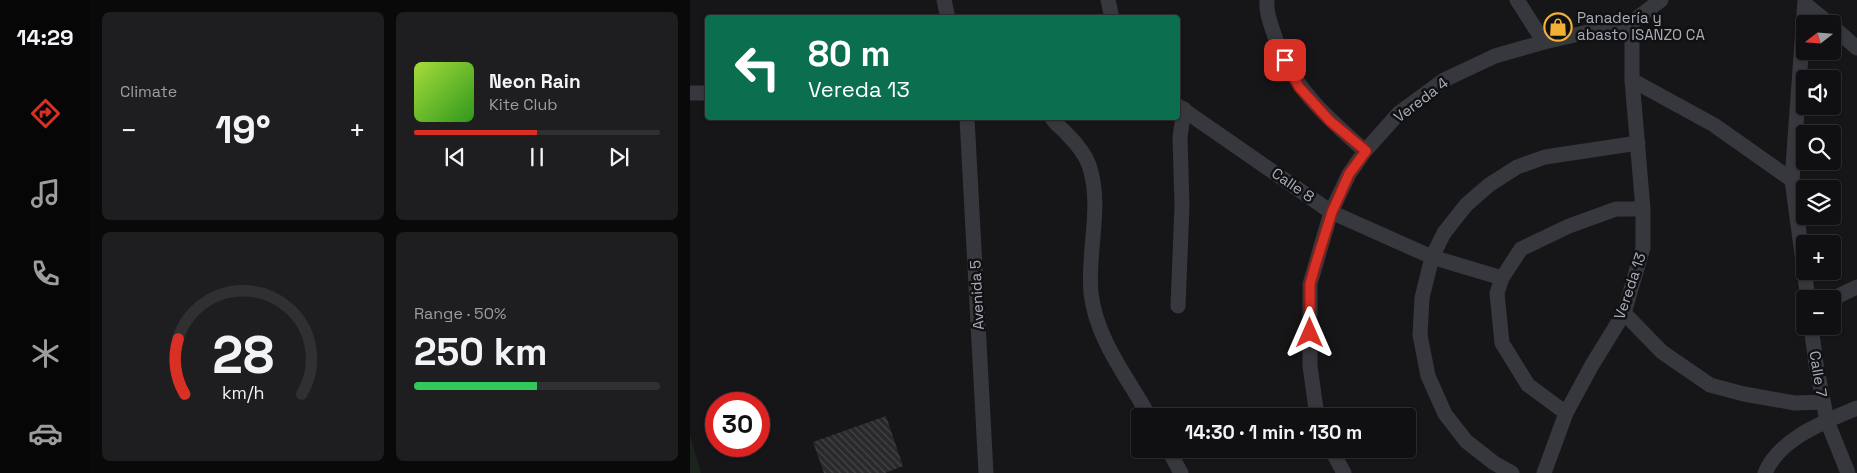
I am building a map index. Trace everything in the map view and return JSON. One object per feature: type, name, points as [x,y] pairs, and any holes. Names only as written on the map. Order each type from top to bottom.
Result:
[{"type":"street","points":[[944,0],[947,15]]},
{"type":"street","points":[[1108,0],[1111,15]]},
{"type":"street","points":[[1268,0],[1266,11],[1278,47],[1299,87],[1330,121],[1366,151]]},
{"type":"street","points":[[1517,0],[1544,42]]},
{"type":"street","name":"Vereda 4","points":[[1316,408],[1310,366],[1310,284],[1332,212],[1349,174],[1366,151],[1399,113],[1444,80],[1495,56],[1544,42],[1632,22],[1661,0]]},
{"type":"street","points":[[1805,2],[1820,15]]},
{"type":"street","points":[[1805,2],[1792,180],[1807,290]]},
{"type":"street","name":"Vereda 13","points":[[1544,473],[1566,413],[1592,365],[1624,313],[1643,248],[1643,209],[1632,80],[1632,22]]},
{"type":"street","points":[[1841,34],[1857,48]]},
{"type":"street","points":[[1632,80],[1714,125],[1792,180]]},
{"type":"street","points":[[690,93],[705,93]]},
{"type":"street","points":[[1178,306],[1182,206],[1181,107]]},
{"type":"street","name":"Calle 8","points":[[1181,107],[1332,212],[1432,257],[1502,278]]},
{"type":"street","name":"Avenida 5","points":[[967,120],[986,473]]},
{"type":"street","points":[[1053,120],[1066,132],[1088,162],[1094,185],[1093,301],[1104,340],[1144,408]]},
{"type":"street","points":[[1512,473],[1494,463],[1466,441],[1445,414],[1428,376],[1420,335],[1422,298],[1432,257],[1444,233],[1466,205],[1489,185],[1517,168],[1545,157],[1638,143]]},
{"type":"street","points":[[1566,413],[1528,385],[1502,343],[1497,293],[1502,278],[1521,249],[1568,226],[1616,209],[1643,209]]},
{"type":"street","points":[[1841,296],[1857,288]]},
{"type":"street","points":[[1624,313],[1662,352],[1710,385],[1744,394],[1795,403],[1822,402]]},
{"type":"street","name":"Calle 7","points":[[1812,335],[1822,402],[1848,473]]},
{"type":"street","points":[[1765,473],[1770,460],[1796,438],[1827,420],[1857,408]]},
{"type":"street","points":[[1173,458],[1181,473]]},
{"type":"street","points":[[1336,458],[1344,473]]},
{"type":"shaded area","points":[[690,435],[701,473],[690,473]]},
{"type":"building","points":[[886,416],[903,466],[885,473],[824,473],[813,442]]},
{"type":"place","name":"Panadería y abasto ISANZO CA","points":[[1558,27]]},
{"type":"route","points":[[1285,60],[1299,87],[1330,121],[1366,151],[1349,174],[1332,212],[1315,266],[1310,284],[1310,333]]}]
